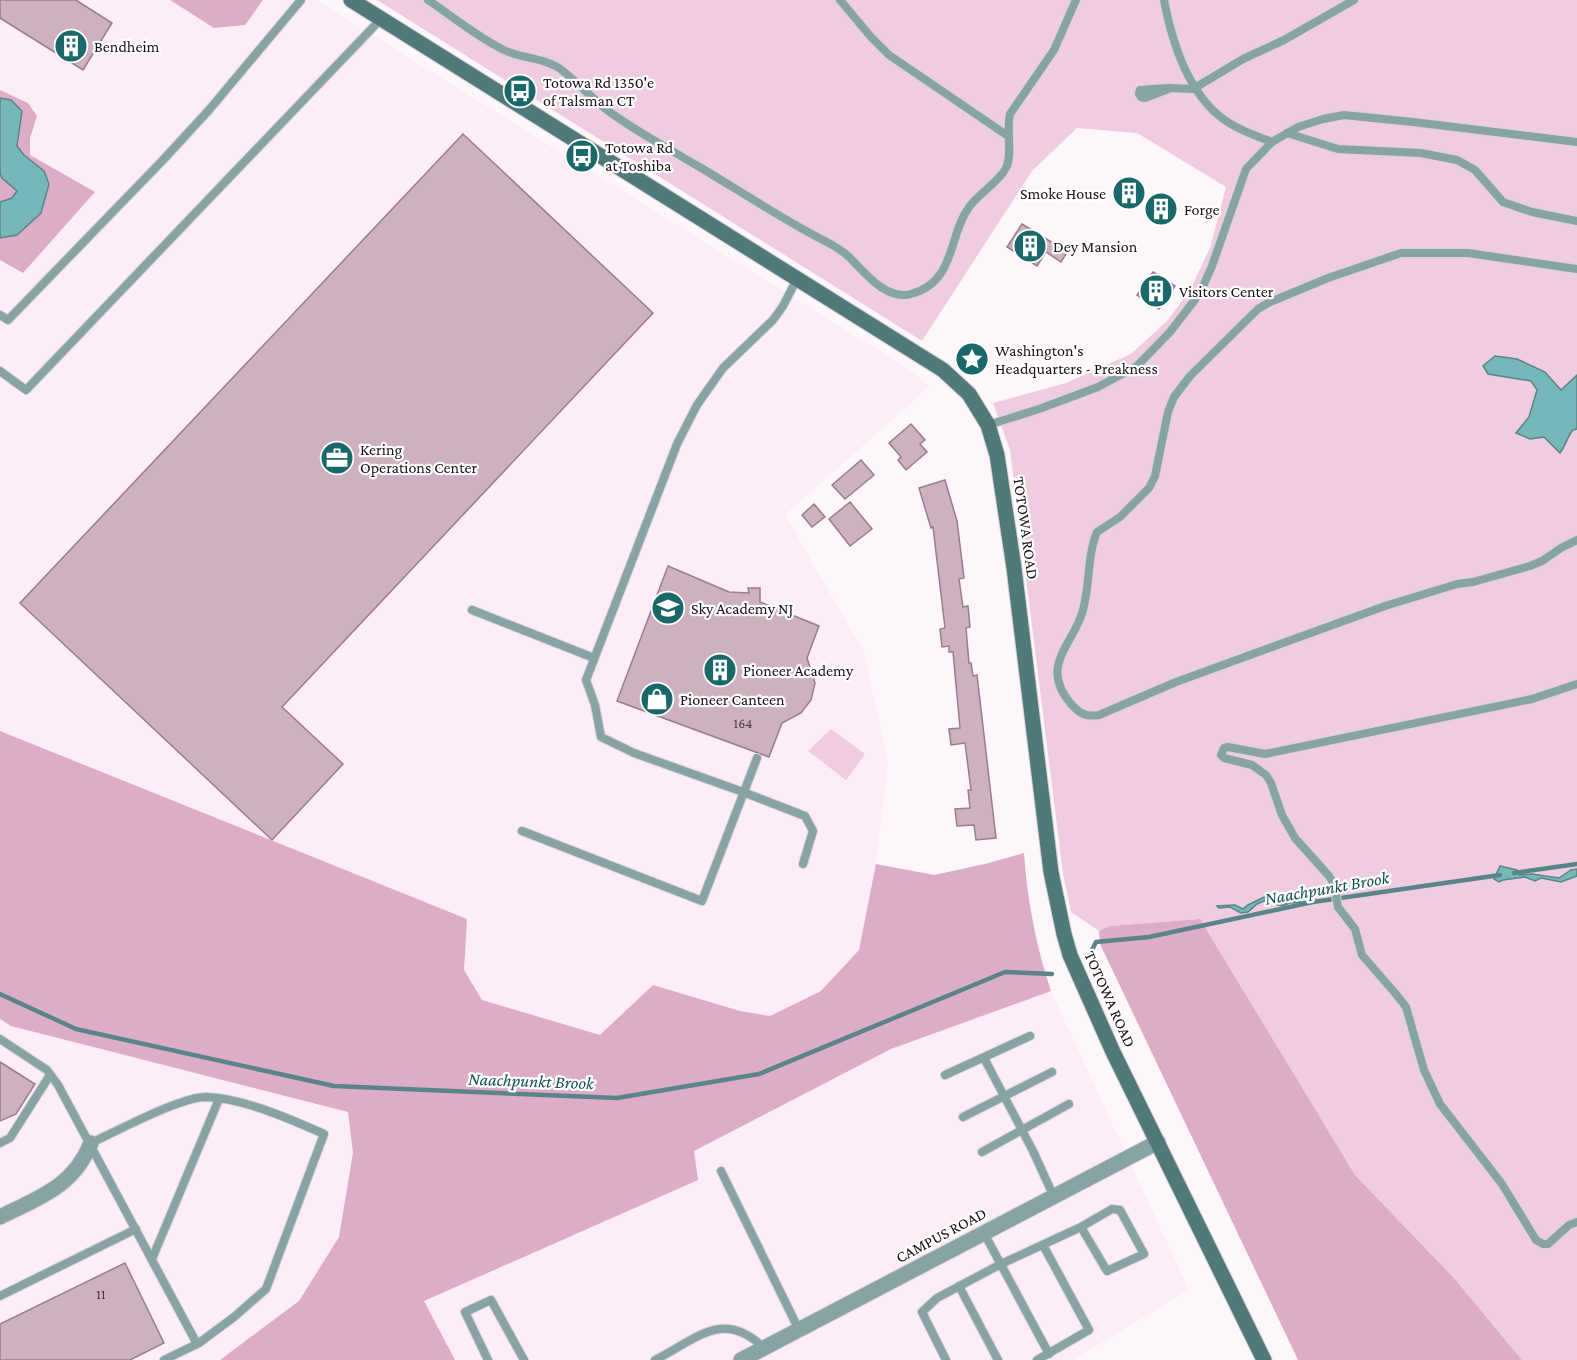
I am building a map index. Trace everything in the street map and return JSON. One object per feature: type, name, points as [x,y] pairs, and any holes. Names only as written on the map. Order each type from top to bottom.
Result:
[{"type":"main road","name":"TOTOWA ROAD","points":[[351,0],[943,370],[969,394],[988,425],[997,455],[1014,568],[1050,862],[1064,934],[1079,977],[1264,1360]]},
{"type":"street","name":"CAMPUS ROAD","points":[[741,1360],[1158,1142]]},
{"type":"street","points":[[0,1217],[50,1192],[68,1180],[85,1158],[91,1143]]},
{"type":"lane","points":[[0,315],[8,320],[163,160],[232,85],[301,0]]},
{"type":"lane","points":[[428,0],[502,49],[549,63],[563,70],[607,110],[639,132],[775,215],[831,244],[847,255],[879,286],[896,293],[912,294],[928,286],[946,266],[963,216],[970,205],[1006,167],[1010,114],[1054,50],[1076,0]]},
{"type":"lane","points":[[840,0],[865,31],[889,55],[1008,136]]},
{"type":"lane","points":[[1164,0],[1173,39],[1195,87],[1217,114],[1227,122],[1272,142]]},
{"type":"lane","points":[[1171,88],[1193,89],[1243,59],[1354,0]]},
{"type":"lane","points":[[0,371],[26,390],[381,19]]},
{"type":"lane","points":[[988,425],[1098,387],[1137,366],[1170,332],[1200,293],[1212,266],[1246,169],[1272,142],[1287,134],[1323,119],[1344,115],[1577,142]]},
{"type":"lane","points":[[1287,134],[1338,148],[1421,153],[1457,160],[1475,170],[1503,202],[1532,212],[1577,221]]},
{"type":"lane","points":[[1577,269],[1468,254],[1401,253],[1328,278],[1258,309],[1190,376],[1174,397],[1168,412],[1155,476],[1149,488],[1120,518],[1097,532],[1083,612],[1059,658],[1060,685],[1066,698],[1082,714],[1099,715],[1176,682],[1385,606],[1457,584],[1530,566],[1577,540]]},
{"type":"lane","points":[[797,279],[773,320],[723,368],[697,405],[677,444],[586,680],[595,705],[601,736],[634,753],[805,816],[813,831],[803,864]]},
{"type":"lane","points":[[472,610],[594,658]]},
{"type":"lane","points":[[1577,684],[1532,699],[1265,754],[1235,747],[1224,748],[1221,755],[1224,758],[1252,765],[1266,775],[1282,815],[1295,838],[1323,866],[1334,884],[1337,904],[1355,929],[1362,955],[1406,1007],[1424,1070],[1440,1104],[1502,1184],[1536,1240],[1548,1244],[1569,1225],[1577,1222]]},
{"type":"lane","points":[[522,831],[702,901],[757,758]]},
{"type":"lane","points":[[945,1075],[1030,1036]]},
{"type":"lane","points":[[0,1039],[51,1075],[91,1143],[197,1344]]},
{"type":"lane","points":[[984,1058],[1054,1197]]},
{"type":"lane","points":[[963,1117],[1052,1072]]},
{"type":"lane","points":[[0,1143],[10,1138],[51,1075]]},
{"type":"lane","points":[[91,1143],[176,1105],[204,1097],[279,1114],[324,1134],[266,1289],[234,1317],[197,1344],[164,1360]]},
{"type":"lane","points":[[152,1259],[219,1099]]},
{"type":"lane","points":[[982,1152],[1069,1104]]},
{"type":"lane","points":[[721,1171],[799,1330]]},
{"type":"lane","points":[[946,1360],[922,1312],[937,1298],[959,1286],[1081,1227],[1112,1209],[1120,1210],[1144,1254],[1107,1271],[1081,1227]]},
{"type":"lane","points":[[0,1296],[136,1229]]},
{"type":"lane","points":[[984,1233],[1049,1354]]},
{"type":"lane","points":[[1037,1360],[1089,1330],[1043,1245]]},
{"type":"lane","points":[[959,1286],[998,1360]]},
{"type":"lane","points":[[488,1360],[465,1312],[491,1300],[524,1360]]},
{"type":"lane","points":[[655,1360],[721,1327],[751,1335],[764,1348]]},
{"type":"shaded area","points":[[0,0],[317,0],[902,365],[930,386],[785,515],[864,652],[888,763],[876,864],[934,875],[1024,853],[1026,885],[1043,968],[1051,991],[1189,1290],[1073,1360],[0,1360]]},
{"type":"shaded area","points":[[170,0],[263,0],[245,25],[214,28]]},
{"type":"shaded area","points":[[377,0],[1577,0],[1577,1360],[1522,1360],[1454,1278],[1355,1175],[1200,919],[1109,926],[1099,931],[1071,912],[1063,874],[1010,450],[993,403],[1066,383],[1131,354],[1167,321],[1190,290],[1210,248],[1226,187],[1137,133],[1077,128],[1032,171],[922,341]]},
{"type":"shaded area","points":[[0,90],[28,103],[37,116],[30,138],[30,155],[95,192],[23,273],[0,260]]},
{"type":"shaded area","points":[[831,729],[865,754],[846,780],[808,751]]},
{"type":"shaded area","points":[[0,731],[467,919],[464,970],[482,1000],[600,1035],[653,985],[740,1011],[770,1016],[821,991],[859,950],[876,864],[934,875],[1024,853],[1033,923],[1051,991],[891,1049],[694,1151],[698,1180],[424,1301],[455,1360],[220,1360],[299,1301],[339,1237],[353,1153],[348,1112],[11,1026],[0,1019]]},
{"type":"shaded area","points":[[1200,919],[1355,1175],[1454,1278],[1522,1360],[1298,1360],[1100,944],[1099,931],[1109,926]]},
{"type":"water","points":[[0,98],[11,100],[22,111],[17,146],[24,155],[44,171],[49,184],[41,213],[17,235],[0,238],[0,202],[12,198],[17,191],[0,174]]},
{"type":"water","points":[[1495,356],[1517,359],[1545,372],[1561,390],[1577,375],[1577,429],[1573,430],[1560,453],[1544,437],[1530,439],[1516,433],[1529,417],[1537,390],[1531,381],[1488,374],[1483,366]]},
{"type":"water","points":[[1500,866],[1517,870],[1519,875],[1532,874],[1559,878],[1577,869],[1577,876],[1561,882],[1541,878],[1535,881],[1525,877],[1499,882],[1494,879]]},
{"type":"water","points":[[1331,891],[1333,894],[1318,894],[1306,902],[1282,906],[1264,901],[1248,912],[1241,913],[1230,907],[1219,908],[1217,906],[1235,905],[1243,909],[1264,897],[1282,904],[1317,892]]},
{"type":"building","name":"Bendheim","points":[[0,0],[76,0],[112,23],[83,70],[0,18]]},
{"type":"building","name":"Kering Operations Center","points":[[463,134],[653,313],[282,707],[343,764],[272,840],[20,603]]},
{"type":"building","name":"Forge","points":[[1163,197],[1171,204],[1159,220],[1151,213]]},
{"type":"building","name":"Dey Mansion","points":[[1022,224],[1056,245],[1058,242],[1069,249],[1061,262],[1046,252],[1037,266],[1007,247]]},
{"type":"building","name":"Visitors Center","points":[[1153,272],[1175,286],[1159,309],[1137,295]]},
{"type":"building","points":[[911,424],[925,440],[920,444],[927,452],[906,470],[898,460],[901,457],[889,443]]},
{"type":"building","points":[[861,460],[874,475],[845,499],[832,485]]},
{"type":"building","points":[[945,480],[957,521],[964,578],[959,579],[963,607],[968,606],[970,627],[966,628],[969,663],[971,663],[973,676],[977,675],[996,838],[976,840],[974,825],[957,826],[955,809],[970,808],[968,790],[971,790],[965,743],[951,745],[949,729],[960,728],[953,652],[949,652],[949,646],[942,647],[940,629],[945,628],[933,527],[931,528],[919,488]]},
{"type":"building","points":[[850,502],[872,529],[850,546],[829,519]]},
{"type":"building","points":[[814,504],[825,517],[812,527],[802,515]]},
{"type":"building","name":"Pioneer Academy","points":[[668,566],[729,592],[749,593],[748,588],[760,588],[760,602],[819,626],[807,658],[815,683],[811,700],[801,713],[782,723],[769,757],[617,701]]},
{"type":"building","points":[[0,1062],[35,1084],[16,1114],[0,1121]]},
{"type":"building","points":[[125,1263],[164,1343],[130,1360],[0,1360],[0,1324]]},
{"type":"waterway","name":"Naachpunkt Brook","points":[[1514,873],[1577,864]]},
{"type":"waterway","name":"Naachpunkt Brook","points":[[1090,954],[1096,942],[1149,937],[1313,902],[1500,875]]},
{"type":"waterway","name":"Naachpunkt Brook","points":[[0,994],[76,1029],[334,1086],[617,1098],[759,1074],[1005,972],[1052,974]]},
{"type":"place","name":"Bendheim","points":[[71,46]]},
{"type":"place","name":"Totowa Rd 1350'e of Talsman CT","points":[[520,91]]},
{"type":"place","name":"Totowa Rd at Toshiba","points":[[582,156]]},
{"type":"place","name":"Smoke House","points":[[1129,193]]},
{"type":"place","name":"Forge","points":[[1161,209]]},
{"type":"place","name":"Dey Mansion","points":[[1030,246]]},
{"type":"place","name":"Visitors Center","points":[[1156,291]]},
{"type":"place","name":"Washington's Headquarters - Preakness","points":[[972,359]]},
{"type":"place","name":"Kering Operations Center","points":[[337,458]]},
{"type":"place","name":"Sky Academy NJ","points":[[668,608]]},
{"type":"place","name":"Pioneer Academy","points":[[720,670]]},
{"type":"place","name":"Pioneer Canteen","points":[[657,699]]}]
